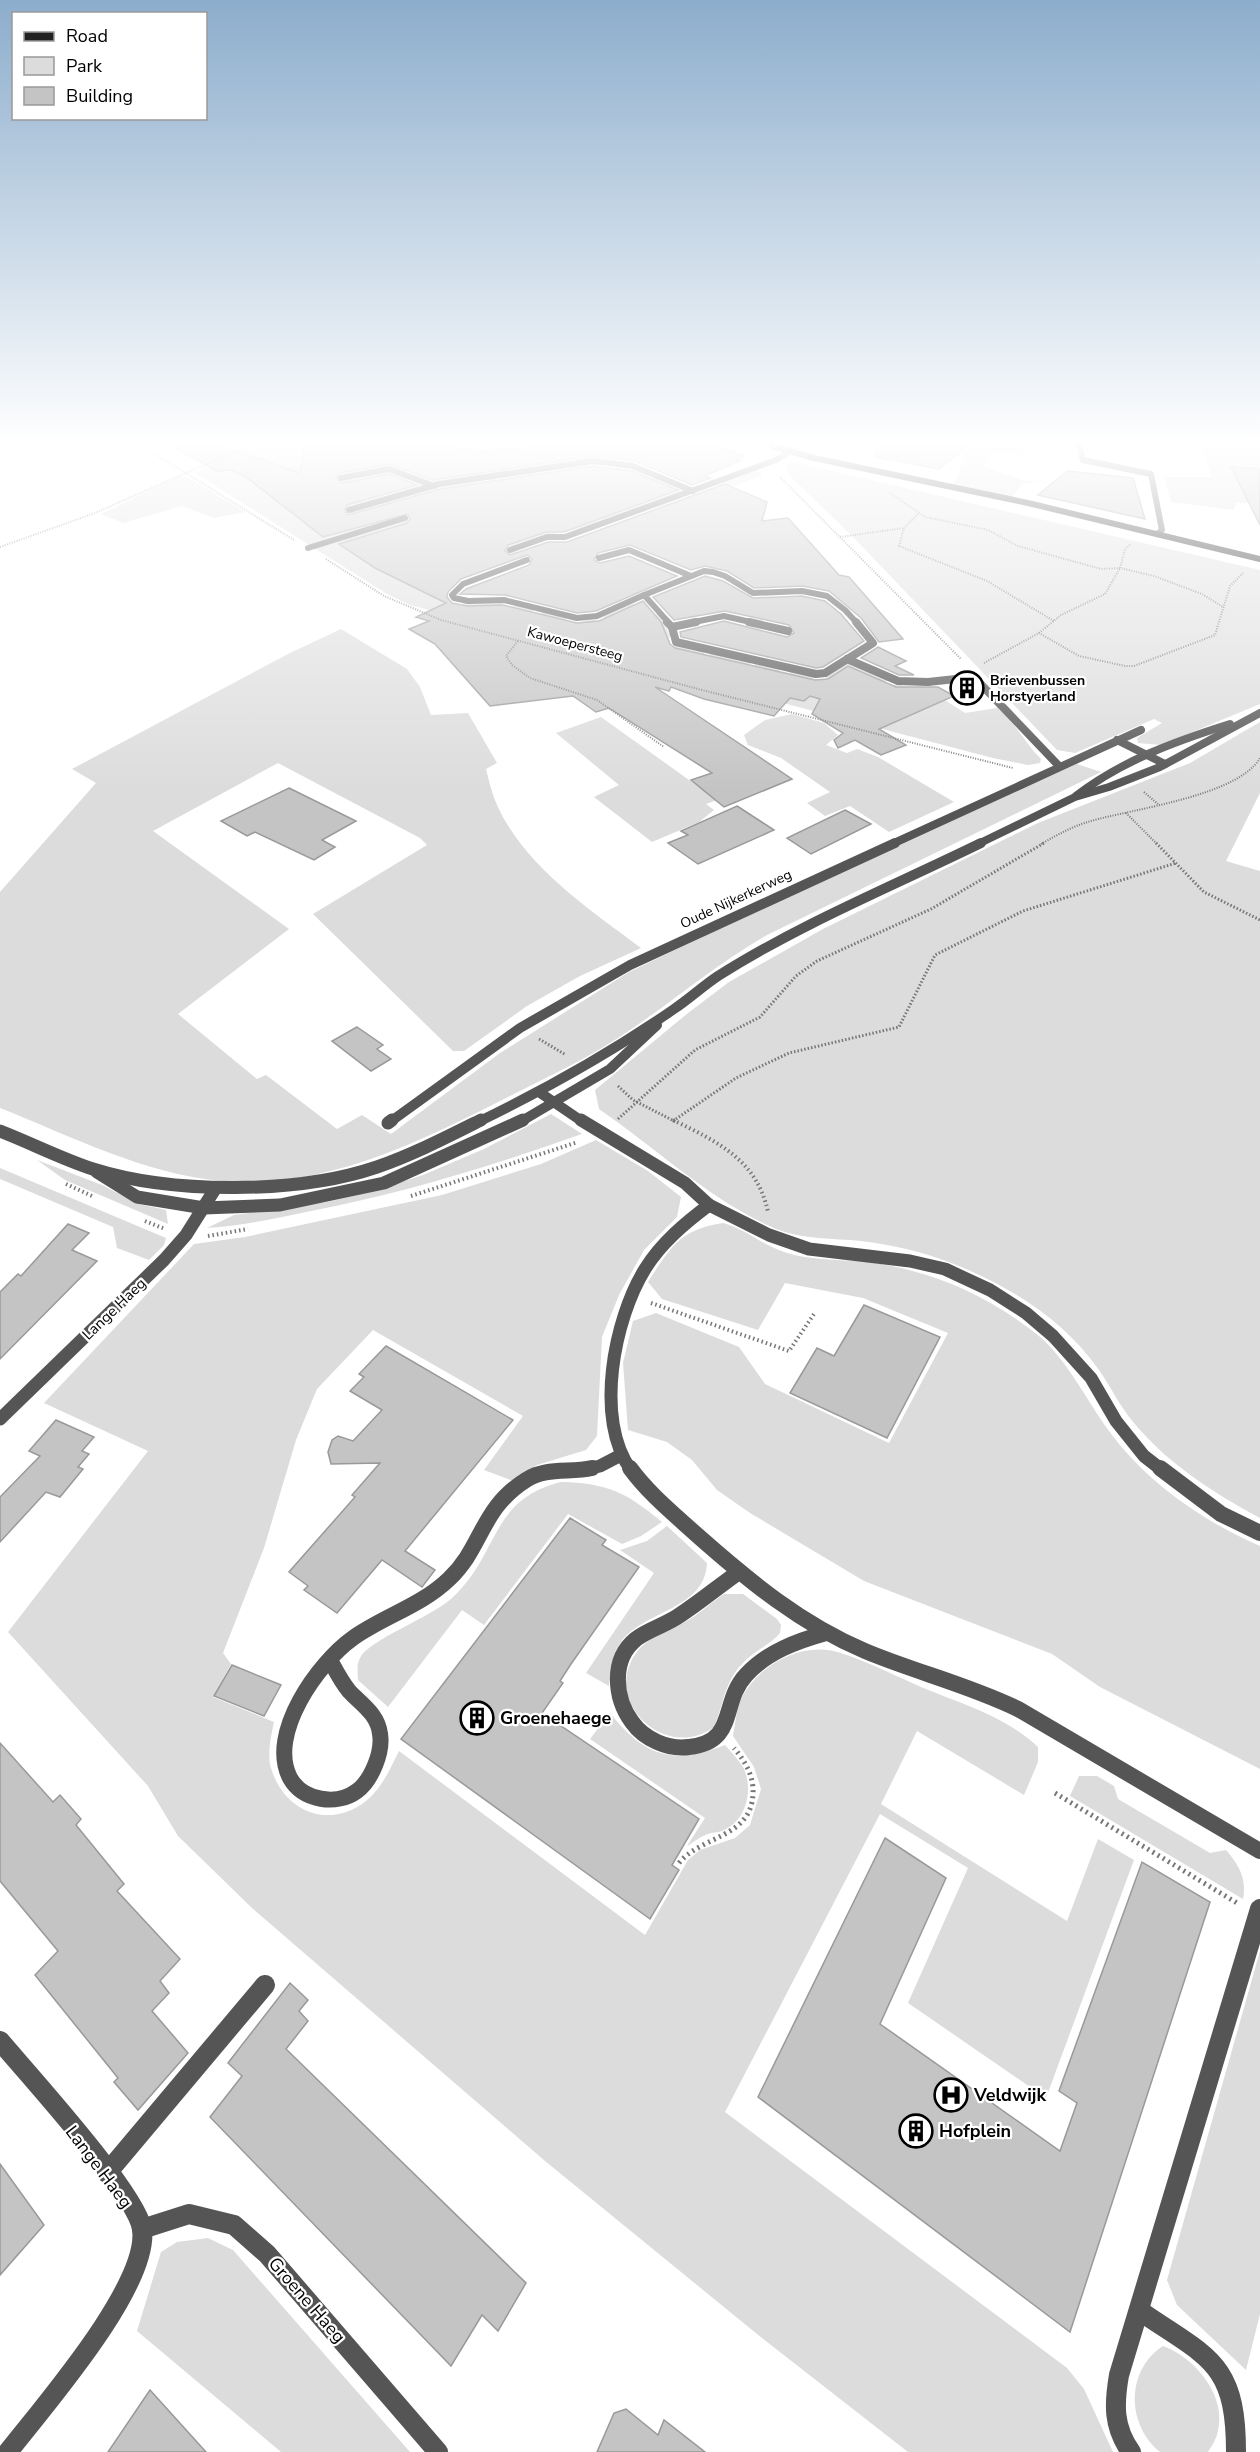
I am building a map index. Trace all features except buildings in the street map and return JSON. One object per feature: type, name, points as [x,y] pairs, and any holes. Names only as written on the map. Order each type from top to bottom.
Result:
[{"type":"street","points":[[526,560],[463,584],[452,595],[468,601],[504,600],[577,618],[597,616],[644,595],[704,571],[717,572],[732,578],[748,592],[761,595],[801,590],[830,595],[873,643],[825,673],[816,674],[676,642],[672,627],[644,595]]},
{"type":"street","points":[[654,560],[692,576]]},
{"type":"street","points":[[672,627],[724,616],[788,631]]},
{"type":"street","points":[[847,659],[898,681],[928,682],[974,676],[1059,766]]},
{"type":"street","points":[[1075,797],[1092,782],[1192,736],[1260,713]]},
{"type":"street","points":[[0,1131],[94,1169],[162,1184],[215,1189],[300,1185],[356,1173],[440,1140],[539,1092],[596,1059],[674,1009],[717,977],[772,945],[1075,797],[1104,790],[1165,764],[1210,742],[1244,720]]},
{"type":"street","name":"Oude Nijkerkerweg","points":[[388,1122],[520,1028],[630,965],[1141,730]]},
{"type":"street","points":[[1117,740],[1165,764]]},
{"type":"street","points":[[94,1169],[112,1184],[136,1197],[204,1208],[280,1205],[384,1183],[516,1124],[610,1069],[674,1009]]},
{"type":"street","points":[[539,1092],[598,1132],[685,1183],[709,1205],[769,1235],[809,1249],[910,1261],[945,1269],[990,1290],[1026,1313],[1053,1336],[1091,1378],[1116,1421],[1144,1456],[1221,1514],[1260,1533]]},
{"type":"street","name":"Lange Haeg","points":[[0,1419],[164,1260],[204,1208],[215,1189]]},
{"type":"street","points":[[709,1205],[672,1234],[650,1260],[630,1295],[618,1334],[612,1378],[615,1430],[621,1455],[660,1503],[769,1597],[826,1633],[881,1657],[987,1695],[1082,1746],[1260,1851]]},
{"type":"street","points":[[330,1660],[335,1673],[345,1687],[372,1712],[381,1725],[382,1743],[369,1779],[356,1792],[339,1800],[317,1799],[292,1783],[285,1768],[284,1746],[288,1727],[313,1679],[330,1660],[352,1639],[437,1590],[463,1562],[488,1516],[504,1497],[528,1478],[553,1470],[597,1467],[621,1455]]},
{"type":"street","points":[[739,1572],[676,1618],[637,1638],[620,1664],[616,1682],[618,1698],[624,1714],[642,1733],[657,1741],[685,1748],[708,1743],[721,1734],[737,1686],[754,1668],[799,1639],[826,1633]]},
{"type":"street","points":[[1131,2452],[1120,2439],[1115,2419],[1115,2398],[1119,2375],[1258,1914]]},
{"type":"street","points":[[107,2173],[265,1985]]},
{"type":"street","name":"Lange Haeg","points":[[0,2041],[126,2198],[142,2229]]},
{"type":"street","name":"Groene Haeg","points":[[142,2229],[189,2214],[234,2225],[267,2254],[438,2452]]},
{"type":"street","points":[[8,2452],[119,2304],[137,2263],[142,2229]]},
{"type":"street","points":[[1140,2311],[1211,2362],[1223,2375],[1236,2430],[1236,2452]]},
{"type":"path","name":"Kawoepersteeg","points":[[328,560],[384,596],[441,620],[702,690],[1040,775]]},
{"type":"path","points":[[863,560],[965,664]]},
{"type":"path","points":[[935,560],[987,581],[1053,621]]},
{"type":"path","points":[[1070,560],[1101,569],[1120,568],[1154,576],[1202,594],[1223,607]]},
{"type":"path","points":[[980,665],[1039,633],[1061,615],[1106,594],[1122,560]]},
{"type":"path","points":[[1039,633],[1079,656],[1134,666],[1215,635],[1230,585],[1251,565]]},
{"type":"path","points":[[518,640],[506,656],[517,670],[529,677],[594,699],[664,747]]},
{"type":"path","points":[[1260,758],[1256,765],[1246,773],[1202,794],[1126,813],[1204,892],[1260,920]]},
{"type":"path","points":[[673,1121],[736,1078],[789,1053],[899,1026],[935,955],[1023,911],[1176,863]]},
{"type":"path","points":[[520,1028],[570,1057],[583,1050],[596,1059]]},
{"type":"path","points":[[610,1069],[619,1077],[618,1086],[623,1093],[731,1153],[759,1178],[768,1201],[769,1235]]},
{"type":"path","points":[[630,1295],[789,1351],[814,1314]]},
{"type":"path","points":[[679,1863],[683,1856],[697,1847],[737,1828],[749,1813],[755,1788],[749,1768],[739,1752],[721,1734]]},
{"type":"path","points":[[1055,1793],[1258,1914]]},
{"type":"green space","points":[[334,560],[499,560],[479,567],[461,577],[447,594],[442,607],[452,611],[464,603],[504,602],[488,614],[498,616],[515,605],[534,610],[530,613],[538,615],[544,612],[568,618],[563,621],[576,625],[593,620],[623,626],[625,624],[603,617],[631,604],[643,605],[649,607],[648,613],[660,615],[671,635],[668,640],[640,632],[673,647],[677,644],[705,651],[704,654],[712,653],[752,662],[747,666],[751,668],[757,663],[781,669],[779,671],[789,673],[792,670],[815,676],[807,686],[825,684],[826,677],[844,664],[850,664],[889,680],[880,684],[888,688],[896,684],[911,688],[923,686],[965,713],[997,708],[982,692],[963,684],[968,681],[989,694],[1041,759],[1040,763],[1028,765],[993,758],[410,605],[387,594]]},
{"type":"green space","points":[[875,560],[1219,560],[1260,570],[1260,704],[1161,745],[1138,743],[1137,738],[1162,723],[1154,719],[1075,753],[1057,750]]},
{"type":"green space","points":[[341,629],[407,669],[420,687],[431,715],[468,713],[497,763],[486,769],[495,801],[524,848],[560,885],[641,948],[580,976],[527,1006],[464,1051],[453,1051],[313,914],[427,845],[420,838],[278,763],[153,831],[289,929],[178,1014],[257,1079],[266,1075],[337,1129],[362,1115],[391,1134],[500,1053],[629,972],[870,857],[1077,764],[1101,772],[767,935],[590,1055],[436,1132],[368,1160],[297,1178],[260,1182],[194,1177],[137,1163],[0,1108],[0,892],[96,783],[72,769],[288,654]]},
{"type":"green space","points":[[792,714],[824,723],[838,735],[826,745],[847,753],[857,749],[878,757],[954,802],[889,832],[850,806],[825,816],[807,803],[830,792],[781,758],[748,745],[744,735],[765,720]]},
{"type":"green space","points":[[601,717],[717,800],[706,804],[714,810],[699,822],[652,842],[594,797],[619,785],[556,733]]},
{"type":"green space","points":[[1260,722],[1260,793],[1226,861],[1260,871],[1260,1518],[1209,1488],[1162,1452],[1129,1417],[1099,1370],[1081,1348],[1050,1318],[1027,1301],[979,1275],[922,1253],[861,1241],[797,1235],[776,1229],[729,1204],[599,1109],[595,1090],[729,982],[823,929],[1038,823],[1190,763]]},
{"type":"green space","points":[[551,1114],[582,1134],[480,1168],[377,1197],[269,1220],[207,1228],[234,1215],[327,1202],[374,1191],[423,1175],[484,1149]]},
{"type":"green space","points":[[596,1140],[648,1171],[681,1197],[677,1217],[644,1250],[619,1295],[602,1337],[597,1436],[586,1450],[537,1465],[513,1481],[484,1470],[523,1416],[373,1330],[317,1389],[296,1440],[264,1548],[223,1653],[231,1664],[213,1697],[274,1722],[269,1751],[271,1768],[286,1796],[297,1805],[310,1812],[323,1815],[352,1810],[377,1790],[399,1751],[645,1935],[688,1860],[700,1850],[735,1838],[750,1825],[761,1789],[754,1767],[733,1736],[739,1704],[745,1692],[763,1671],[774,1663],[800,1652],[813,1650],[827,1650],[847,1655],[982,1712],[1025,1736],[1038,1747],[1038,1762],[1024,1795],[917,1731],[881,1804],[1067,1921],[1098,1839],[1134,1860],[1046,2098],[908,2003],[968,1868],[880,1814],[725,2112],[1067,2368],[1084,2389],[1113,2452],[908,2452],[757,2334],[545,2161],[252,1908],[178,1836],[148,1786],[8,1632],[148,1451],[44,1403],[194,1244],[245,1237],[442,1195],[541,1164]]},
{"type":"green space","points":[[37,1160],[102,1185],[139,1204],[166,1210],[168,1224],[65,1180]]},
{"type":"green space","points":[[0,1168],[166,1238],[164,1245],[149,1260],[117,1248],[113,1227],[0,1179]]},
{"type":"green space","points":[[723,1223],[776,1249],[794,1255],[866,1262],[936,1278],[1000,1308],[1039,1336],[1059,1357],[1109,1431],[1140,1467],[1197,1512],[1260,1546],[1260,1769],[1100,1687],[1052,1654],[864,1581],[750,1513],[717,1490],[692,1460],[667,1442],[628,1430],[623,1363],[633,1321],[656,1313],[739,1347],[765,1384],[889,1443],[948,1333],[863,1298],[785,1283],[758,1330],[662,1299],[648,1282],[670,1250],[686,1235]]},
{"type":"green space","points":[[561,1482],[604,1487],[627,1497],[662,1522],[641,1536],[622,1544],[568,1514],[484,1625],[462,1610],[388,1707],[358,1680],[358,1666],[365,1651],[452,1598],[468,1581],[497,1530],[520,1502],[538,1490]]},
{"type":"green space","points":[[667,1526],[707,1563],[704,1579],[696,1591],[685,1600],[631,1631],[621,1642],[614,1657],[609,1686],[586,1673],[654,1573],[620,1550],[647,1541]]},
{"type":"green space","points":[[724,1594],[743,1594],[777,1619],[781,1625],[780,1633],[747,1659],[737,1670],[728,1686],[714,1727],[696,1736],[677,1737],[659,1732],[644,1722],[633,1708],[627,1691],[627,1672],[636,1653],[648,1642],[690,1619]]},
{"type":"green space","points":[[610,1713],[635,1739],[661,1753],[690,1755],[725,1745],[743,1767],[748,1785],[746,1804],[737,1820],[722,1831],[705,1835],[687,1846],[705,1818],[590,1739]]},
{"type":"green space","points":[[1079,1776],[1097,1776],[1114,1786],[1118,1799],[1210,1853],[1226,1850],[1241,1873],[1244,1885],[1243,1899],[1070,1796]]},
{"type":"green space","points":[[1260,1951],[1260,2314],[1246,2370],[1177,2305],[1167,2280]]},
{"type":"green space","points":[[208,2238],[233,2250],[410,2452],[281,2452],[137,2331],[161,2252],[177,2242]]},
{"type":"green space","points":[[1163,2346],[1187,2360],[1198,2370],[1214,2394],[1219,2421],[1217,2435],[1208,2452],[1160,2452],[1141,2427],[1136,2412],[1137,2383],[1142,2369],[1151,2356]]},
{"type":"place","name":"Brievenbussen Horstyerland","points":[[967,688]]},
{"type":"place","name":"Groenehaege","points":[[477,1718]]},
{"type":"place","name":"Veldwijk","points":[[951,2095]]},
{"type":"place","name":"Hofplein","points":[[916,2131]]}]
